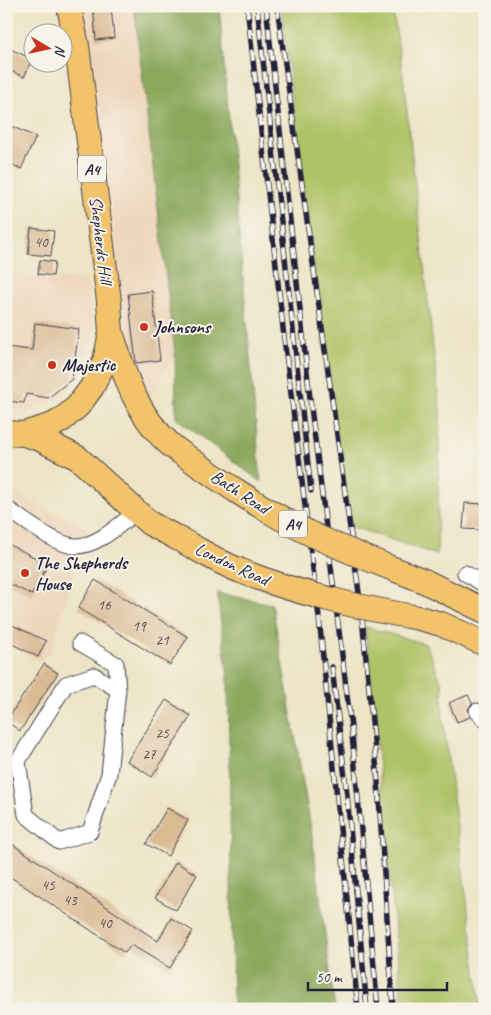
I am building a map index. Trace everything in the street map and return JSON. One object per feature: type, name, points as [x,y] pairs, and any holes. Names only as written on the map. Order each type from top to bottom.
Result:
[{"type":"main road","name":"Shepherds Hill","points":[[15,433],[53,425],[78,406],[99,375],[111,333],[110,301],[83,94],[69,6]]},
{"type":"main road","name":"Bath Road","points":[[111,333],[128,385],[139,408],[161,438],[173,447],[227,484],[303,530],[424,581],[485,610]]},
{"type":"main road","name":"London Road","points":[[15,433],[54,445],[78,458],[136,512],[162,531],[240,571],[287,588],[343,604],[441,624],[485,644]]},
{"type":"street","points":[[6,508],[58,540],[75,546],[96,540],[136,512]]},
{"type":"street","points":[[465,573],[485,585]]},
{"type":"street","points":[[80,643],[116,664],[118,690],[109,774],[90,832],[59,842],[26,815],[12,758],[66,684],[94,675],[118,690]]},
{"type":"shaded area","points":[[80,6],[134,6],[175,353],[151,397],[131,362],[93,62]]},
{"type":"shaded area","points":[[6,273],[86,281],[94,327],[88,359],[64,396],[27,411],[6,408]]},
{"type":"shaded area","points":[[6,489],[87,529],[51,652],[39,661],[6,643]]},
{"type":"green space","points":[[134,6],[219,6],[261,482],[176,418],[175,353]]},
{"type":"green space","points":[[281,6],[392,6],[403,75],[440,410],[437,555],[350,526],[319,313]]},
{"type":"green space","points":[[217,593],[272,604],[311,828],[335,1009],[233,1009],[228,678]]},
{"type":"green space","points":[[365,627],[426,644],[442,684],[443,720],[481,1009],[403,1009]]},
{"type":"building","points":[[93,6],[111,6],[114,38],[96,40]]},
{"type":"building","points":[[6,47],[22,54],[22,72],[26,72],[24,77],[6,69]]},
{"type":"building","points":[[6,124],[36,137],[21,169],[6,162]]},
{"type":"building","points":[[31,228],[54,231],[51,256],[28,254]]},
{"type":"building","points":[[40,260],[55,262],[53,276],[38,274]]},
{"type":"building","name":"Johnsons","points":[[152,291],[160,360],[136,363],[128,294]]},
{"type":"building","name":"Majestic","points":[[35,323],[79,329],[72,379],[48,398],[26,394],[24,403],[6,401],[6,347],[32,350]]},
{"type":"building","points":[[465,503],[485,504],[483,530],[463,529]]},
{"type":"building","name":"The Shepherds House","points":[[6,543],[48,564],[32,595],[6,582]]},
{"type":"building","points":[[95,580],[188,637],[170,665],[78,608]]},
{"type":"building","points":[[6,622],[46,641],[38,657],[6,641]]},
{"type":"building","points":[[44,664],[58,673],[20,731],[6,721]]},
{"type":"building","points":[[468,695],[472,703],[468,709],[470,717],[457,722],[449,703]]},
{"type":"building","points":[[166,700],[191,716],[152,777],[127,761]]},
{"type":"building","points":[[167,808],[188,820],[168,856],[146,844]]},
{"type":"building","points":[[6,840],[158,941],[171,918],[193,931],[170,968],[131,945],[125,953],[6,874]]},
{"type":"building","points":[[176,862],[197,875],[176,910],[155,898]]},
{"type":"railway","points":[[247,6],[285,346],[319,617],[358,1009]]},
{"type":"railway","points":[[257,6],[311,491]]},
{"type":"railway","points":[[266,6],[311,407],[352,735],[378,1009]]},
{"type":"railway","points":[[277,6],[361,607],[378,782],[393,1009]]},
{"type":"railway","points":[[332,667],[347,795],[367,1009]]},
{"type":"place","name":"Johnsons","points":[[144,327]]},
{"type":"place","name":"Majestic","points":[[52,365]]},
{"type":"place","name":"The Shepherds House","points":[[25,573]]}]
